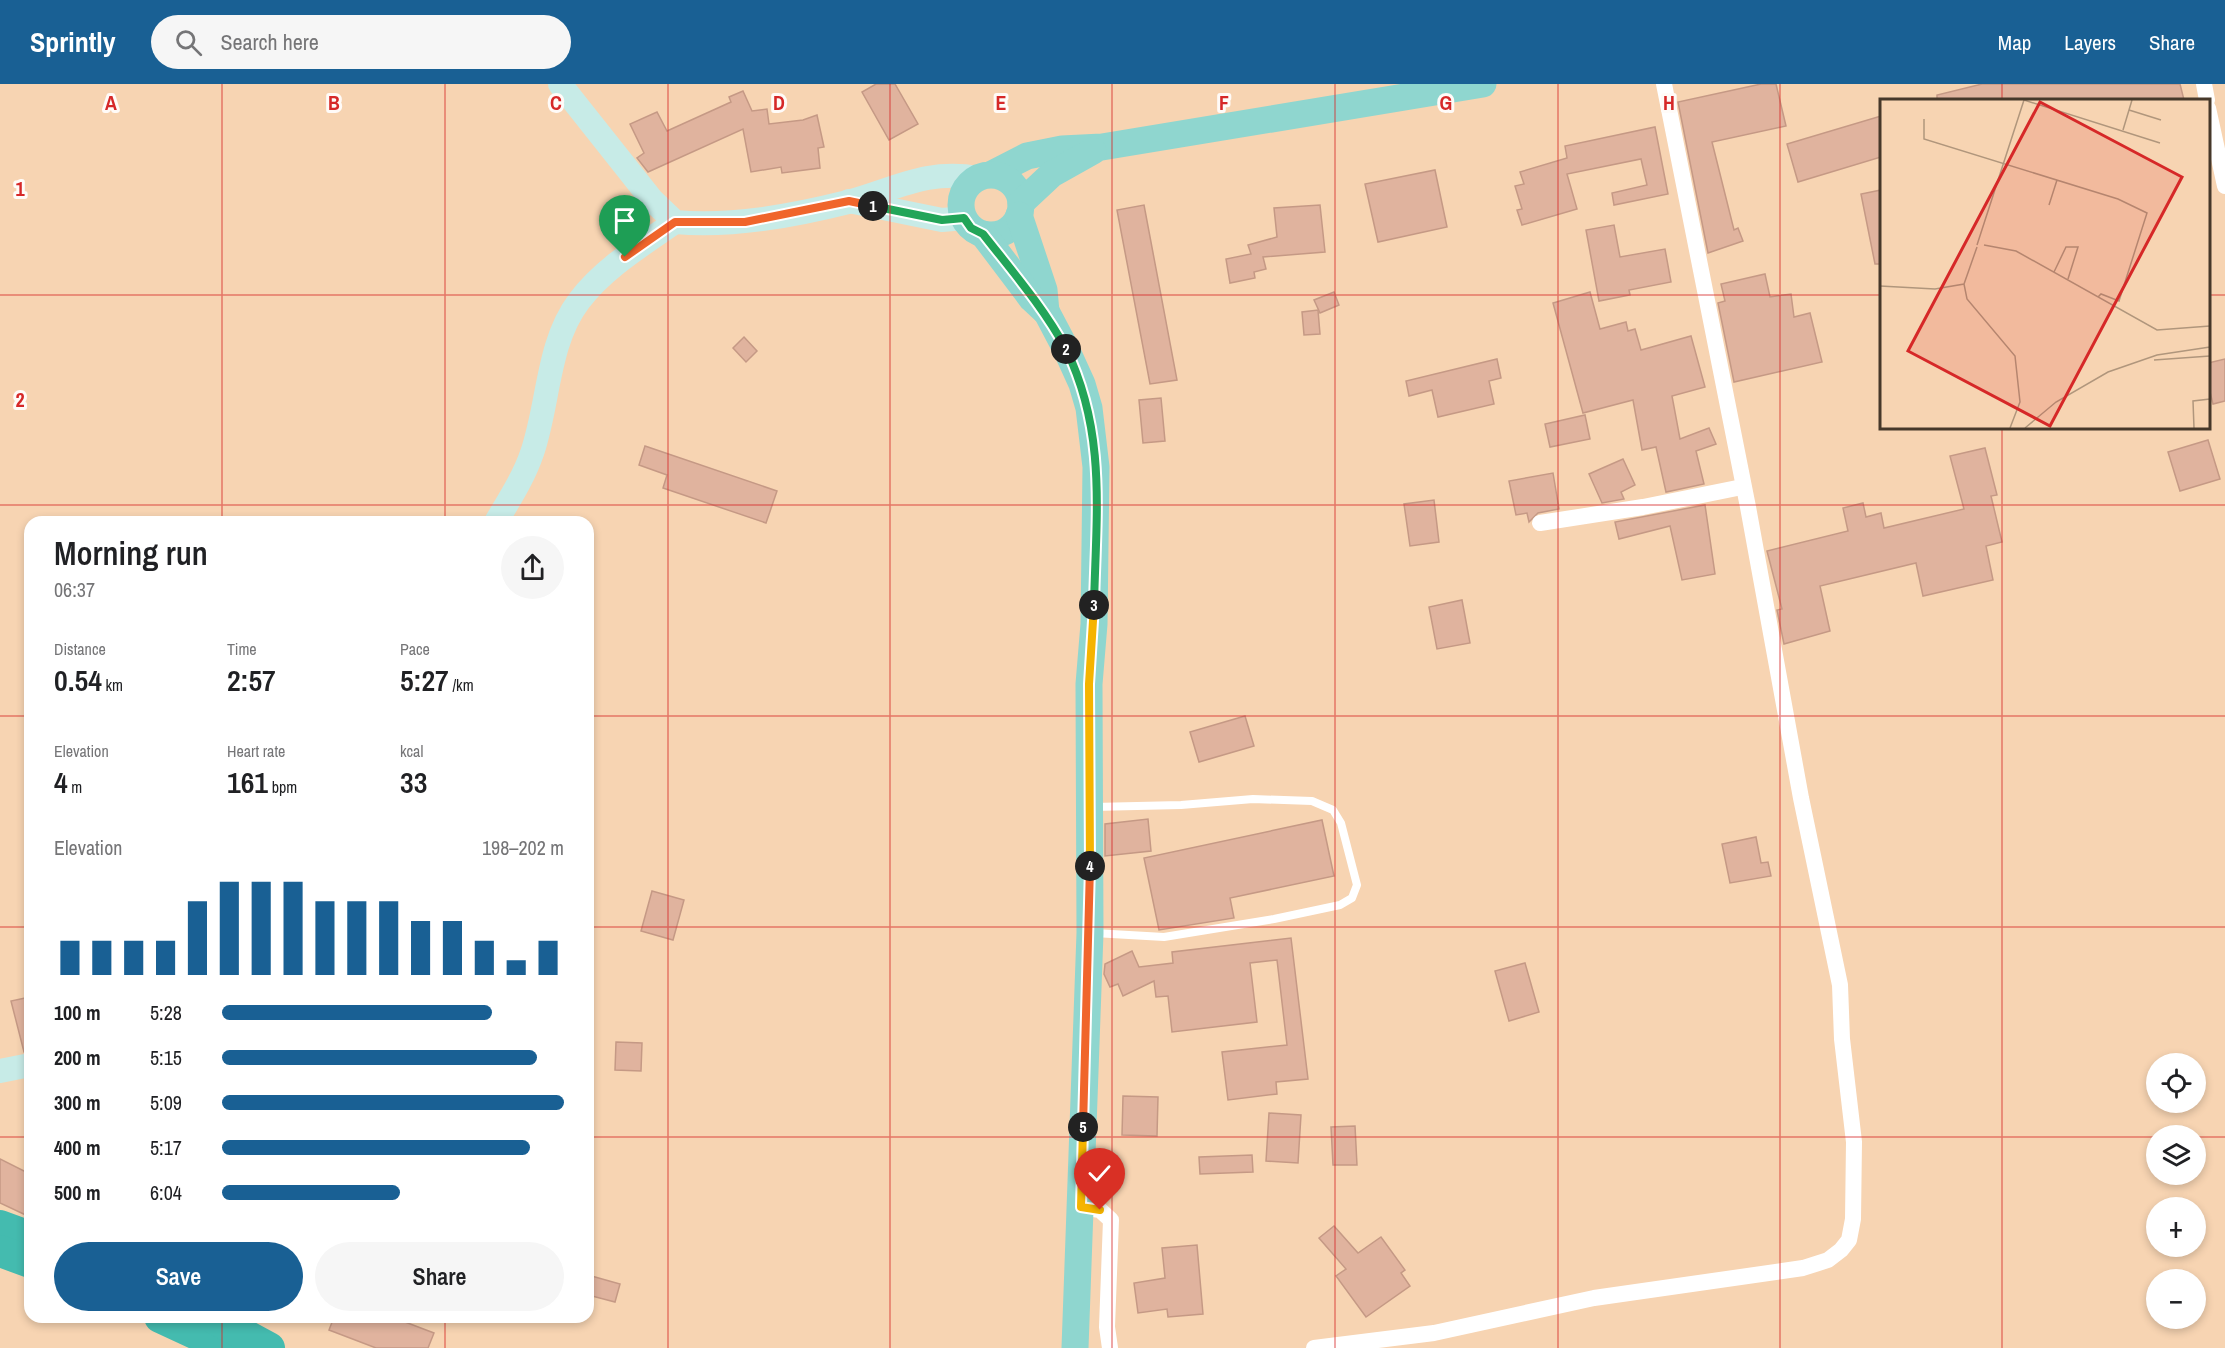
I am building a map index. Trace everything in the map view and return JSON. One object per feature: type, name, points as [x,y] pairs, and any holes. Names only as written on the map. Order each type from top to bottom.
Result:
[{"type":"highway","points":[[0,1226],[24,1235]]},
{"type":"highway","points":[[0,1251],[24,1261]]},
{"type":"highway","points":[[173,1323],[227,1348]]},
{"type":"highway","points":[[223,1323],[269,1348]]},
{"type":"main road","points":[[560,84],[652,201],[675,222]]},
{"type":"main road","points":[[1047,313],[1032,299],[961,207],[963,194],[985,176],[1026,156],[1062,149],[1102,147],[1483,84]]},
{"type":"main road","points":[[849,201],[974,226],[993,235],[1014,225],[1020,209],[1052,174],[1102,147]]},
{"type":"main road","points":[[499,516],[532,454],[552,365],[564,331],[578,302],[625,257],[675,222],[745,222],[849,201],[927,176],[1000,175],[1011,182],[1018,193],[1020,209],[1044,290],[1047,313],[1082,384],[1089,408],[1096,466],[1094,624],[1089,684],[1090,933],[1075,1348]]},
{"type":"main road","points":[[0,1071],[24,1066]]},
{"type":"street","points":[[1314,1348],[1434,1333],[1594,1298],[1803,1268],[1828,1260],[1849,1240],[1853,1220],[1854,1142],[1842,1039],[1840,985],[1664,84]]},
{"type":"street","points":[[2204,84],[2207,99]]},
{"type":"street","points":[[2210,117],[2225,186]]},
{"type":"street","points":[[1540,523],[1642,507],[1742,487]]},
{"type":"street","points":[[1081,1207],[1100,1210],[1111,1220],[1107,1326],[1110,1348]]},
{"type":"lane","points":[[1089,807],[1182,805],[1253,800],[1312,801],[1333,810],[1341,823],[1357,885],[1352,898],[1340,905],[1274,920],[1164,937],[1090,933]]},
{"type":"building","points":[[876,84],[895,84],[918,124],[889,140],[862,92]]},
{"type":"building","points":[[1761,84],[1776,84],[1786,126],[1712,142],[1734,230],[1738,228],[1743,241],[1708,253],[1678,102]]},
{"type":"building","points":[[1982,84],[2180,84],[2184,99],[1937,99],[1937,95]]},
{"type":"building","points":[[743,91],[752,111],[767,109],[769,124],[803,120],[817,115],[824,147],[818,148],[820,168],[782,173],[781,167],[751,172],[743,129],[648,172],[637,158],[644,153],[630,124],[657,112],[667,131],[731,102],[729,97]]},
{"type":"building","points":[[1880,116],[1880,157],[1798,182],[1787,144]]},
{"type":"building","points":[[1655,127],[1668,194],[1614,205],[1612,193],[1647,185],[1641,159],[1567,174],[1577,209],[1522,225],[1517,210],[1522,209],[1515,186],[1524,184],[1520,172],[1567,158],[1565,146]]},
{"type":"building","points":[[1435,170],[1447,227],[1378,242],[1365,184]]},
{"type":"building","points":[[1880,190],[1880,264],[1875,264],[1861,194]]},
{"type":"building","points":[[1144,205],[1177,380],[1150,384],[1117,210]]},
{"type":"building","points":[[1320,205],[1325,252],[1263,257],[1266,269],[1254,272],[1255,278],[1230,283],[1226,259],[1251,254],[1248,245],[1277,237],[1274,208]]},
{"type":"building","points":[[1614,225],[1620,257],[1665,249],[1671,282],[1629,290],[1630,295],[1599,301],[1586,230]]},
{"type":"building","points":[[1765,274],[1770,297],[1791,294],[1794,317],[1810,313],[1822,362],[1734,382],[1718,303],[1725,301],[1721,284]]},
{"type":"building","points":[[1334,292],[1339,305],[1320,313],[1314,300]]},
{"type":"building","points":[[1590,292],[1600,329],[1626,322],[1628,331],[1635,329],[1641,350],[1691,336],[1705,387],[1672,396],[1680,439],[1709,428],[1716,444],[1696,451],[1704,484],[1666,492],[1656,447],[1642,450],[1633,400],[1583,413],[1553,303]]},
{"type":"building","points":[[1318,310],[1320,334],[1304,335],[1302,312]]},
{"type":"building","points":[[744,337],[757,351],[746,362],[733,348]]},
{"type":"building","points":[[1497,359],[1501,378],[1489,381],[1494,404],[1438,417],[1432,390],[1409,396],[1406,381]]},
{"type":"building","points":[[2225,359],[2225,401],[2213,404],[2210,392],[2210,363]]},
{"type":"building","points":[[1161,398],[1165,441],[1143,443],[1139,400]]},
{"type":"building","points":[[1585,415],[1590,439],[1550,447],[1545,424]]},
{"type":"building","points":[[2208,440],[2220,479],[2180,491],[2168,452]]},
{"type":"building","points":[[645,446],[777,491],[766,523],[663,488],[667,475],[639,465]]},
{"type":"building","points":[[1985,448],[1997,495],[1991,496],[2002,542],[1986,546],[1993,580],[1923,596],[1916,563],[1820,586],[1830,631],[1784,644],[1777,610],[1782,609],[1767,551],[1848,531],[1843,508],[1863,503],[1866,517],[1881,513],[1884,528],[1964,509],[1950,456]]},
{"type":"building","points":[[1623,459],[1635,485],[1621,492],[1624,499],[1602,503],[1589,474]]},
{"type":"building","points":[[1553,473],[1559,509],[1538,513],[1529,522],[1527,513],[1516,515],[1509,481]]},
{"type":"building","points":[[1434,500],[1439,542],[1410,546],[1404,504]]},
{"type":"building","points":[[1705,505],[1715,574],[1682,580],[1670,526],[1619,539],[1615,522]]},
{"type":"building","points":[[1462,600],[1470,643],[1437,649],[1429,607]]},
{"type":"building","points":[[1245,716],[1254,746],[1199,762],[1190,732]]},
{"type":"building","points":[[1148,819],[1151,851],[1105,856],[1105,824]]},
{"type":"building","points":[[1322,820],[1334,876],[1230,898],[1234,918],[1159,930],[1144,858]]},
{"type":"building","points":[[1756,837],[1761,863],[1768,862],[1771,876],[1730,883],[1722,844]]},
{"type":"building","points":[[652,891],[684,900],[673,940],[641,931]]},
{"type":"building","points":[[1291,938],[1308,1079],[1276,1082],[1277,1094],[1228,1100],[1222,1052],[1287,1045],[1277,960],[1250,963],[1257,1022],[1172,1032],[1168,996],[1156,997],[1154,981],[1123,996],[1118,984],[1110,987],[1104,974],[1105,964],[1132,951],[1139,967],[1173,963],[1172,952]]},
{"type":"building","points":[[1525,963],[1539,1012],[1509,1021],[1495,971]]},
{"type":"building","points":[[24,998],[24,1052],[11,1001]]},
{"type":"building","points":[[616,1042],[642,1043],[641,1071],[615,1070]]},
{"type":"building","points":[[1123,1096],[1158,1097],[1157,1136],[1122,1135]]},
{"type":"building","points":[[1269,1113],[1301,1115],[1298,1163],[1266,1161]]},
{"type":"building","points":[[1355,1126],[1357,1165],[1333,1165],[1331,1127]]},
{"type":"building","points":[[1252,1155],[1253,1172],[1200,1174],[1199,1157]]},
{"type":"building","points":[[0,1159],[24,1171],[24,1214],[0,1203]]},
{"type":"building","points":[[1334,1226],[1358,1253],[1381,1237],[1405,1270],[1401,1273],[1410,1286],[1366,1317],[1336,1276],[1346,1269],[1319,1238]]},
{"type":"building","points":[[1197,1245],[1203,1314],[1168,1317],[1167,1309],[1138,1313],[1134,1283],[1165,1278],[1162,1248]]},
{"type":"building","points":[[594,1277],[620,1284],[615,1302],[594,1297]]},
{"type":"building","points":[[332,1323],[408,1323],[434,1333],[428,1348],[376,1348],[329,1330]]},
{"type":"route","points":[[625,257],[675,222],[695,224],[745,222],[849,201],[942,220],[951,221],[964,218],[971,228],[983,234],[1032,299],[1047,313],[1067,351],[1082,384],[1089,408],[1096,466],[1094,624],[1089,684],[1090,933],[1081,1207],[1100,1210]]}]
